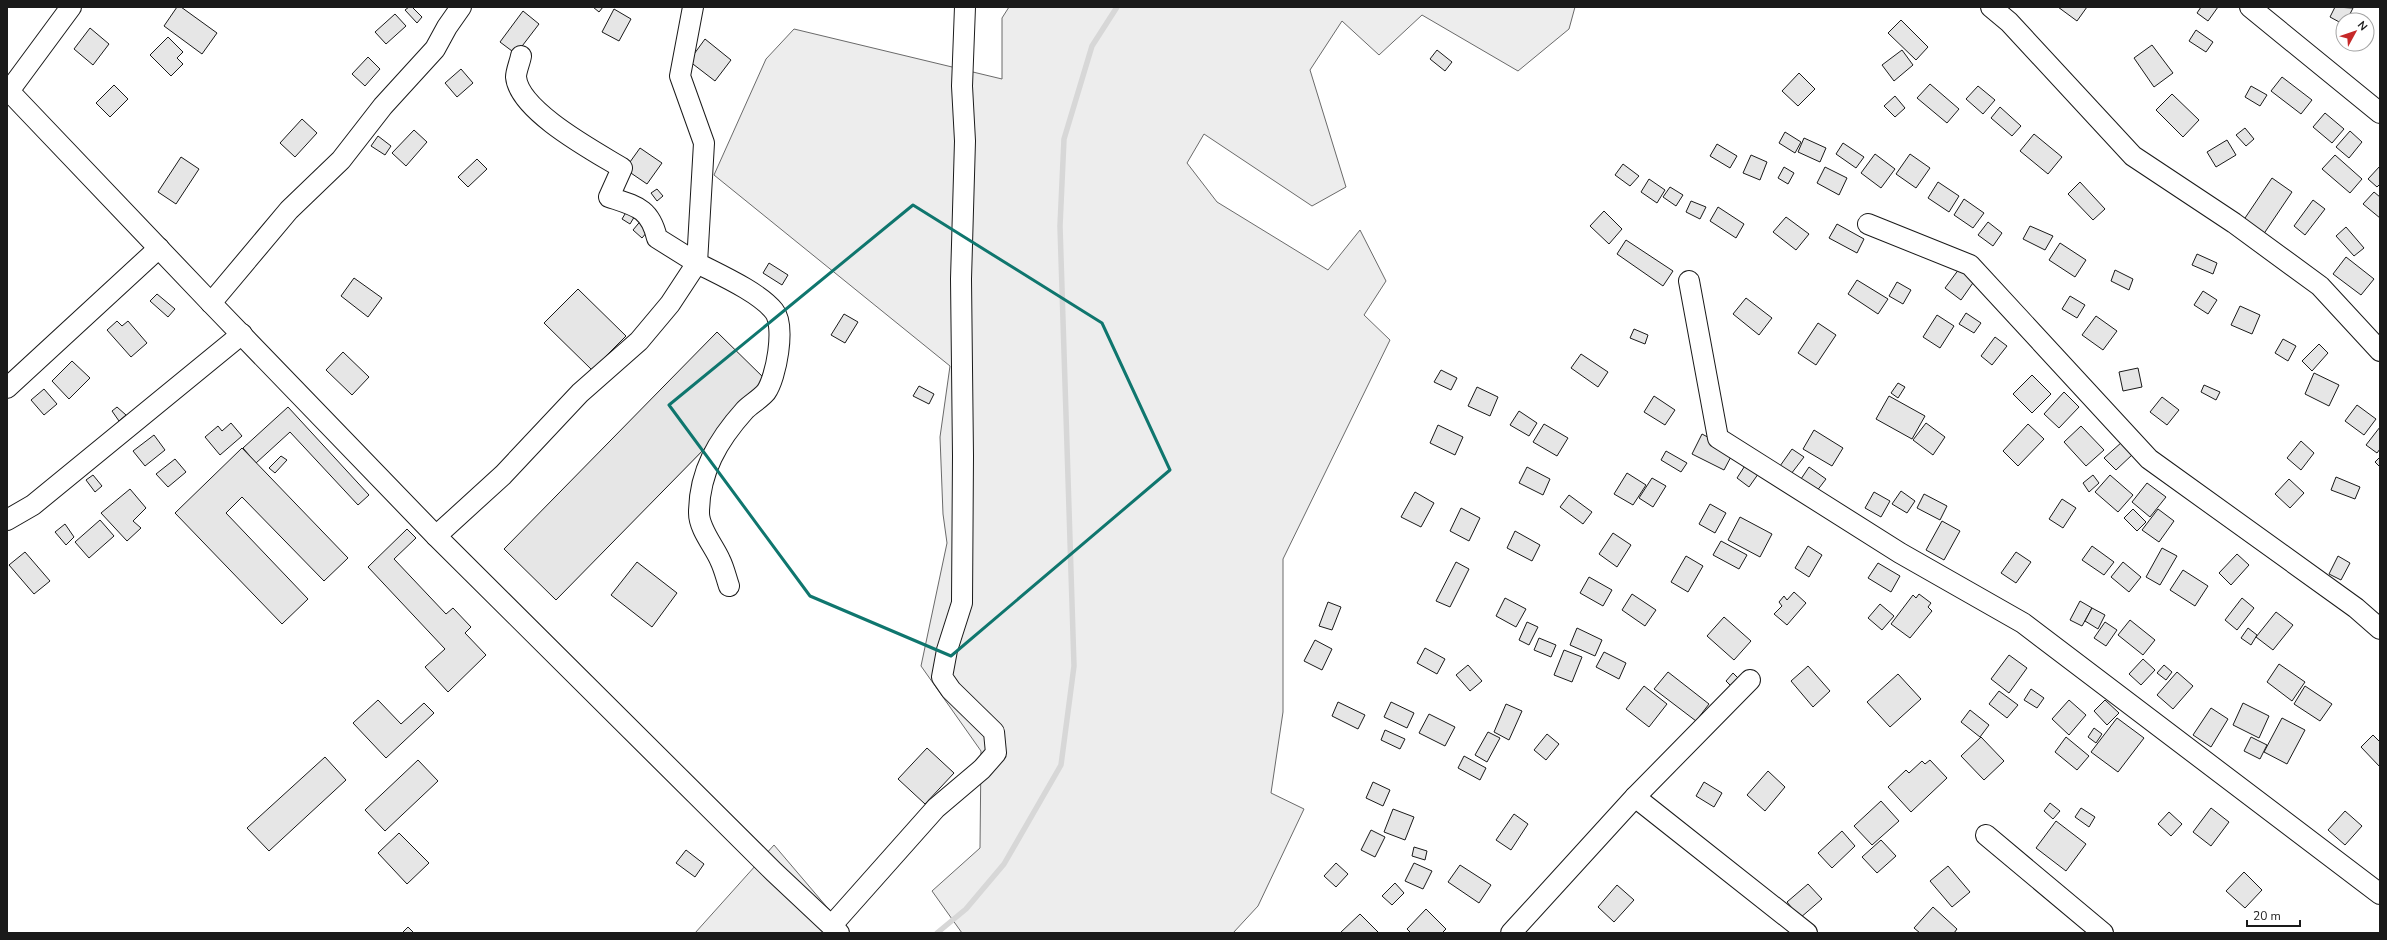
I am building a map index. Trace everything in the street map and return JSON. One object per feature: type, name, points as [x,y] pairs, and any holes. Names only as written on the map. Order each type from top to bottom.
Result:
[{"type":"street","points":[[71,7],[8,90],[436,536],[774,872],[835,929],[936,808],[982,769],[996,753],[994,732],[951,690],[942,677],[946,650],[962,603],[964,456],[961,279],[965,141],[962,86],[965,7]]},
{"type":"street","points":[[211,303],[288,210],[341,160],[382,106],[436,49],[447,27],[462,7]]},
{"type":"street","points":[[436,536],[503,475],[580,393],[639,341],[670,304],[697,262],[704,143],[680,76],[693,7]]},
{"type":"street","points":[[1991,7],[2009,22],[2133,156],[2234,223],[2320,286],[2380,351]]},
{"type":"street","points":[[2250,7],[2380,113]]},
{"type":"street","points":[[521,56],[516,77],[524,95],[552,125],[622,168],[609,197],[635,206],[653,221],[657,238],[745,288],[774,311],[780,330],[773,378],[765,393],[730,427],[717,446],[708,464],[702,490],[699,515],[710,543],[720,560],[729,586]]},
{"type":"street","points":[[1868,224],[1970,265],[2149,459],[2356,608],[2380,628]]},
{"type":"street","points":[[7,388],[159,248]]},
{"type":"street","points":[[1689,281],[1718,438],[1900,553],[2023,622],[2380,894]]},
{"type":"street","points":[[7,520],[33,505],[242,334]]},
{"type":"street","points":[[1511,933],[1635,797],[1750,680]]},
{"type":"street","points":[[1635,797],[1807,933]]},
{"type":"street","points":[[1986,834],[2103,933]]},
{"type":"highlighted area","points":[[913,205],[1102,323],[1170,470],[951,656],[810,596],[669,405]]},
{"type":"shaded area","points":[[1009,7],[1575,7],[1569,29],[1518,71],[1422,15],[1379,55],[1342,21],[1310,70],[1346,187],[1312,206],[1204,134],[1187,163],[1217,202],[1328,270],[1360,230],[1386,281],[1364,315],[1390,340],[1283,559],[1283,712],[1271,793],[1304,809],[1258,906],[1233,933],[962,933],[932,891],[980,848],[981,751],[921,666],[947,543],[943,514],[940,437],[950,366],[714,175],[766,59],[794,29],[1002,79],[1002,18]]},
{"type":"shaded area","points":[[774,845],[849,933],[695,933]]},
{"type":"building","points":[[177,7],[181,7],[217,33],[202,54],[164,26]]},
{"type":"building","points":[[412,7],[422,17],[417,23],[405,10]]},
{"type":"building","points":[[593,7],[603,7],[599,12]]},
{"type":"building","points":[[2058,7],[2087,7],[2077,21]]},
{"type":"building","points":[[2201,7],[2218,7],[2208,21],[2197,13]]},
{"type":"building","points":[[2335,7],[2353,8],[2351,12],[2335,12],[2335,20],[2330,17]]},
{"type":"building","points":[[614,9],[631,19],[619,41],[602,32]]},
{"type":"building","points":[[523,11],[539,24],[516,54],[500,42]]},
{"type":"building","points":[[395,14],[406,26],[386,44],[375,32]]},
{"type":"building","points":[[1901,20],[1928,47],[1916,60],[1888,33]]},
{"type":"building","points":[[90,28],[109,44],[93,65],[74,49]]},
{"type":"building","points":[[2196,30],[2213,42],[2206,52],[2189,41]]},
{"type":"building","points":[[168,37],[183,52],[177,58],[183,64],[171,76],[150,55]]},
{"type":"building","points":[[705,39],[731,60],[715,81],[689,61]]},
{"type":"building","points":[[2152,45],[2173,73],[2154,87],[2134,58]]},
{"type":"building","points":[[1437,50],[1452,62],[1445,71],[1430,59]]},
{"type":"building","points":[[1902,50],[1913,65],[1894,81],[1882,65]]},
{"type":"building","points":[[368,57],[380,69],[365,86],[352,74]]},
{"type":"building","points":[[461,69],[473,83],[457,97],[445,83]]},
{"type":"building","points":[[1799,73],[1815,89],[1798,106],[1782,91]]},
{"type":"building","points":[[2282,77],[2312,100],[2301,114],[2271,91]]},
{"type":"building","points":[[1930,84],[1959,109],[1947,123],[1917,98]]},
{"type":"building","points":[[114,85],[128,99],[110,117],[96,103]]},
{"type":"building","points":[[1978,86],[1995,100],[1983,114],[1966,99]]},
{"type":"building","points":[[2251,86],[2267,95],[2260,106],[2245,97]]},
{"type":"building","points":[[2172,94],[2199,120],[2183,137],[2156,110]]},
{"type":"building","points":[[1895,96],[1905,108],[1895,117],[1884,106]]},
{"type":"building","points":[[2000,107],[2021,126],[2012,136],[1991,118]]},
{"type":"building","points":[[2325,113],[2344,129],[2332,143],[2313,127]]},
{"type":"building","points":[[302,119],[317,133],[295,157],[280,143]]},
{"type":"building","points":[[2245,128],[2254,139],[2246,146],[2236,135]]},
{"type":"building","points":[[414,130],[427,142],[406,166],[392,153]]},
{"type":"building","points":[[2350,131],[2362,142],[2349,158],[2336,147]]},
{"type":"building","points":[[1785,132],[1801,142],[1795,153],[1779,143]]},
{"type":"building","points":[[2034,134],[2062,157],[2048,174],[2020,151]]},
{"type":"building","points":[[378,136],[391,146],[385,155],[371,146]]},
{"type":"building","points":[[1804,138],[1826,148],[1820,162],[1798,152]]},
{"type":"building","points":[[2227,140],[2236,155],[2216,167],[2207,152]]},
{"type":"building","points":[[1843,143],[1864,157],[1856,168],[1836,154]]},
{"type":"building","points":[[1717,144],[1737,156],[1730,168],[1710,156]]},
{"type":"building","points":[[640,148],[662,163],[647,184],[625,169]]},
{"type":"building","points":[[1875,154],[1895,169],[1881,188],[1861,173]]},
{"type":"building","points":[[1910,154],[1930,168],[1916,188],[1896,174]]},
{"type":"building","points":[[1751,155],[1767,162],[1760,180],[1743,173]]},
{"type":"building","points":[[2335,155],[2362,179],[2350,193],[2322,169]]},
{"type":"building","points":[[181,157],[199,169],[176,204],[158,192]]},
{"type":"building","points":[[477,159],[487,169],[468,187],[458,177]]},
{"type":"building","points":[[1623,164],[1639,176],[1630,186],[1615,175]]},
{"type":"building","points":[[2380,166],[2380,184],[2377,187],[2368,179]]},
{"type":"building","points":[[1784,167],[1794,173],[1788,184],[1778,178]]},
{"type":"building","points":[[1825,167],[1847,178],[1839,195],[1817,183]]},
{"type":"building","points":[[2272,178],[2292,192],[2263,235],[2243,221]]},
{"type":"building","points":[[1649,179],[1665,190],[1657,203],[1641,192]]},
{"type":"building","points":[[1938,182],[1959,196],[1949,212],[1928,198]]},
{"type":"building","points":[[2080,182],[2105,209],[2093,220],[2068,194]]},
{"type":"building","points":[[1670,187],[1683,195],[1676,206],[1663,197]]},
{"type":"building","points":[[657,189],[663,196],[657,201],[651,193]]},
{"type":"building","points":[[2374,192],[2380,197],[2380,218],[2363,204]]},
{"type":"building","points":[[1964,199],[1984,213],[1973,228],[1954,215]]},
{"type":"building","points":[[2313,200],[2325,209],[2305,235],[2294,226]]},
{"type":"building","points":[[1691,201],[1706,207],[1700,219],[1686,212]]},
{"type":"building","points":[[1718,207],[1744,224],[1736,238],[1710,221]]},
{"type":"building","points":[[628,209],[636,214],[630,224],[622,219]]},
{"type":"building","points":[[1604,211],[1622,229],[1609,244],[1590,226]]},
{"type":"building","points":[[1786,217],[1809,234],[1796,250],[1773,232]]},
{"type":"building","points":[[643,218],[652,226],[642,238],[633,230]]},
{"type":"building","points":[[1988,222],[2002,233],[1993,246],[1978,235]]},
{"type":"building","points":[[1837,224],[1864,239],[1857,253],[1829,238]]},
{"type":"building","points":[[2030,226],[2053,236],[2045,250],[2023,239]]},
{"type":"building","points":[[2346,227],[2364,248],[2354,256],[2336,236]]},
{"type":"building","points":[[1626,240],[1673,271],[1663,286],[1617,254]]},
{"type":"building","points":[[2060,243],[2086,260],[2075,277],[2049,260]]},
{"type":"building","points":[[2197,254],[2217,263],[2213,274],[2192,265]]},
{"type":"building","points":[[2346,257],[2374,279],[2361,295],[2333,274]]},
{"type":"building","points":[[769,263],[788,275],[782,285],[763,273]]},
{"type":"building","points":[[1959,269],[1975,280],[1961,300],[1945,288]]},
{"type":"building","points":[[2115,270],[2133,279],[2129,290],[2111,281]]},
{"type":"building","points":[[354,278],[382,298],[368,317],[341,296]]},
{"type":"building","points":[[1857,280],[1888,299],[1878,314],[1848,294]]},
{"type":"building","points":[[1897,282],[1911,290],[1903,304],[1889,296]]},
{"type":"building","points":[[578,289],[626,336],[592,370],[544,323]]},
{"type":"building","points":[[2203,291],[2217,300],[2208,314],[2194,305]]},
{"type":"building","points":[[157,294],[175,309],[168,317],[150,301]]},
{"type":"building","points":[[2070,296],[2085,305],[2077,318],[2062,309]]},
{"type":"building","points":[[1746,298],[1772,318],[1759,335],[1733,314]]},
{"type":"building","points":[[2240,306],[2260,315],[2252,334],[2231,325]]},
{"type":"building","points":[[1966,313],[1981,323],[1974,333],[1959,324]]},
{"type":"building","points":[[844,314],[858,322],[845,343],[831,335]]},
{"type":"building","points":[[1937,315],[1954,326],[1940,348],[1923,337]]},
{"type":"building","points":[[2096,316],[2117,331],[2103,350],[2082,335]]},
{"type":"building","points":[[117,321],[122,326],[128,321],[147,343],[131,357],[107,330]]},
{"type":"building","points":[[1818,323],[1836,335],[1816,365],[1798,353]]},
{"type":"building","points":[[1634,329],[1648,335],[1645,344],[1630,338]]},
{"type":"building","points":[[717,332],[769,383],[556,600],[504,549]]},
{"type":"building","points":[[1995,337],[2007,346],[1992,365],[1981,356]]},
{"type":"building","points":[[2283,339],[2296,346],[2288,361],[2275,353]]},
{"type":"building","points":[[2319,344],[2328,353],[2312,371],[2302,361]]},
{"type":"building","points":[[343,352],[369,377],[352,395],[326,370]]},
{"type":"building","points":[[1581,354],[1608,372],[1598,387],[1571,368]]},
{"type":"building","points":[[72,361],[90,378],[69,399],[52,381]]},
{"type":"building","points":[[2138,368],[2142,387],[2123,391],[2119,372]]},
{"type":"building","points":[[1441,370],[1457,378],[1451,390],[1434,382]]},
{"type":"building","points":[[2314,373],[2339,385],[2329,406],[2305,394]]},
{"type":"building","points":[[2032,375],[2051,394],[2032,413],[2013,394]]},
{"type":"building","points":[[1898,383],[1905,387],[1898,398],[1891,393]]},
{"type":"building","points":[[2204,385],[2220,392],[2216,400],[2201,392]]},
{"type":"building","points":[[919,386],[934,394],[929,404],[913,396]]},
{"type":"building","points":[[1477,387],[1498,397],[1490,416],[1468,406]]},
{"type":"building","points":[[44,389],[57,404],[44,415],[31,400]]},
{"type":"building","points":[[2064,392],[2079,407],[2059,428],[2044,414]]},
{"type":"building","points":[[1654,396],[1675,410],[1665,425],[1644,412]]},
{"type":"building","points":[[1889,396],[1925,416],[1912,439],[1876,419]]},
{"type":"building","points":[[2162,397],[2179,410],[2167,425],[2150,412]]},
{"type":"building","points":[[2357,405],[2376,419],[2364,435],[2345,421]]},
{"type":"building","points":[[117,407],[126,415],[119,421],[112,411]]},
{"type":"building","points":[[288,407],[369,495],[358,505],[290,432],[256,463],[243,448]]},
{"type":"building","points":[[1519,411],[1537,423],[1529,436],[1510,425]]},
{"type":"building","points":[[231,423],[242,436],[220,455],[205,437],[218,426],[222,431]]},
{"type":"building","points":[[1926,423],[1945,437],[1933,455],[1913,440]]},
{"type":"building","points":[[1544,424],[1568,438],[1557,456],[1533,442]]},
{"type":"building","points":[[2028,424],[2044,439],[2018,466],[2003,451]]},
{"type":"building","points":[[1438,425],[1463,437],[1455,455],[1430,443]]},
{"type":"building","points":[[2081,426],[2104,450],[2086,466],[2064,442]]},
{"type":"building","points":[[2380,427],[2380,449],[2377,453],[2366,445]]},
{"type":"building","points":[[1814,430],[1843,448],[1832,466],[1803,449]]},
{"type":"building","points":[[1702,434],[1734,451],[1724,470],[1692,454]]},
{"type":"building","points":[[154,435],[165,450],[145,466],[133,451]]},
{"type":"building","points":[[2301,441],[2314,453],[2301,470],[2287,458]]},
{"type":"building","points":[[2122,442],[2133,454],[2116,470],[2104,458]]},
{"type":"building","points":[[242,448],[348,558],[324,581],[242,497],[226,513],[308,599],[282,624],[175,513]]},
{"type":"building","points":[[1792,449],[1804,457],[1791,474],[1780,466]]},
{"type":"building","points":[[1666,451],[1687,463],[1681,472],[1661,460]]},
{"type":"building","points":[[281,456],[287,460],[275,473],[269,468]]},
{"type":"building","points":[[2380,457],[2380,467],[2375,462]]},
{"type":"building","points":[[175,459],[186,472],[168,487],[156,474]]},
{"type":"building","points":[[1748,461],[1761,470],[1749,487],[1737,478]]},
{"type":"building","points":[[1527,467],[1550,479],[1543,495],[1519,483]]},
{"type":"building","points":[[1809,467],[1826,479],[1813,496],[1797,485]]},
{"type":"building","points":[[1627,473],[1646,485],[1633,505],[1614,494]]},
{"type":"building","points":[[93,475],[102,486],[95,492],[86,480]]},
{"type":"building","points":[[2093,475],[2099,483],[2089,492],[2083,483]]},
{"type":"building","points":[[2110,475],[2133,495],[2118,512],[2095,492]]},
{"type":"building","points":[[2336,477],[2360,487],[2355,499],[2331,490]]},
{"type":"building","points":[[1652,478],[1666,486],[1653,507],[1639,498]]},
{"type":"building","points":[[2289,479],[2304,493],[2290,508],[2275,494]]},
{"type":"building","points":[[2147,483],[2166,497],[2150,517],[2132,502]]},
{"type":"building","points":[[130,489],[146,508],[133,521],[141,528],[127,541],[101,513]]},
{"type":"building","points":[[1901,491],[1915,501],[1907,513],[1892,504]]},
{"type":"building","points":[[1415,492],[1434,503],[1421,527],[1401,517]]},
{"type":"building","points":[[1874,492],[1890,501],[1881,517],[1865,508]]},
{"type":"building","points":[[1924,494],[1947,506],[1940,520],[1917,508]]},
{"type":"building","points":[[1569,495],[1592,512],[1583,524],[1560,507]]},
{"type":"building","points":[[2062,499],[2076,508],[2063,528],[2049,519]]},
{"type":"building","points":[[1710,504],[1726,513],[1715,533],[1699,524]]},
{"type":"building","points":[[1461,508],[1480,518],[1469,541],[1450,531]]},
{"type":"building","points":[[2133,509],[2146,522],[2137,531],[2124,518]]},
{"type":"building","points":[[2158,509],[2174,521],[2159,542],[2142,530]]},
{"type":"building","points":[[1740,517],[1772,534],[1760,557],[1728,540]]},
{"type":"building","points":[[100,520],[114,536],[89,558],[75,542]]},
{"type":"building","points":[[1942,521],[1960,531],[1944,560],[1926,550]]},
{"type":"building","points":[[65,524],[74,537],[66,545],[55,532]]},
{"type":"building","points":[[407,529],[416,538],[394,559],[446,614],[453,608],[471,627],[465,633],[486,655],[448,692],[425,667],[445,649],[368,567]]},
{"type":"building","points":[[1515,531],[1540,545],[1532,561],[1507,548]]},
{"type":"building","points":[[1613,533],[1631,545],[1617,567],[1599,554]]},
{"type":"building","points":[[1721,541],[1747,555],[1739,569],[1713,555]]},
{"type":"building","points":[[1808,546],[1822,555],[1809,577],[1795,568]]},
{"type":"building","points":[[2092,546],[2114,562],[2104,575],[2082,560]]},
{"type":"building","points":[[2162,548],[2177,556],[2160,585],[2146,577]]},
{"type":"building","points":[[25,552],[50,581],[34,594],[9,565]]},
{"type":"building","points":[[2016,552],[2031,562],[2016,583],[2001,573]]},
{"type":"building","points":[[2237,554],[2249,565],[2231,585],[2219,573]]},
{"type":"building","points":[[1686,556],[1703,566],[1688,592],[1671,582]]},
{"type":"building","points":[[2338,556],[2350,563],[2341,580],[2329,574]]},
{"type":"building","points":[[637,562],[677,593],[652,627],[611,595]]},
{"type":"building","points":[[1456,562],[1469,569],[1450,607],[1436,601]]},
{"type":"building","points":[[2123,562],[2141,577],[2129,592],[2111,577]]},
{"type":"building","points":[[1878,563],[1900,576],[1891,592],[1868,578]]},
{"type":"building","points":[[2183,570],[2208,586],[2195,606],[2170,590]]},
{"type":"building","points":[[1589,577],[1612,590],[1603,606],[1580,593]]},
{"type":"building","points":[[1794,592],[1806,603],[1787,625],[1774,614],[1782,606],[1779,602],[1784,596],[1787,600]]},
{"type":"building","points":[[1632,594],[1656,610],[1645,626],[1622,610]]},
{"type":"building","points":[[1919,594],[1931,603],[1928,607],[1932,611],[1910,638],[1891,624],[1913,595],[1916,598]]},
{"type":"building","points":[[1505,598],[1526,609],[1516,627],[1496,616]]},
{"type":"building","points":[[2242,598],[2254,608],[2237,630],[2225,620]]},
{"type":"building","points":[[2080,601],[2092,608],[2082,626],[2070,620]]},
{"type":"building","points":[[1328,602],[1341,607],[1332,630],[1319,626]]},
{"type":"building","points":[[1880,604],[1894,616],[1882,630],[1868,618]]},
{"type":"building","points":[[2092,608],[2105,615],[2098,629],[2085,621]]},
{"type":"building","points":[[2276,612],[2293,625],[2273,650],[2256,637]]},
{"type":"building","points":[[1724,617],[1751,641],[1734,660],[1707,636]]},
{"type":"building","points":[[2130,620],[2155,640],[2143,655],[2118,635]]},
{"type":"building","points":[[1527,622],[1538,627],[1529,645],[1519,640]]},
{"type":"building","points":[[2105,622],[2117,630],[2106,646],[2094,638]]},
{"type":"building","points":[[1577,628],[1602,640],[1595,656],[1570,645]]},
{"type":"building","points":[[2248,628],[2257,635],[2251,645],[2241,638]]},
{"type":"building","points":[[1539,638],[1556,645],[1551,657],[1534,650]]},
{"type":"building","points":[[1315,640],[1332,649],[1322,670],[1304,661]]},
{"type":"building","points":[[1425,648],[1445,659],[1437,674],[1417,663]]},
{"type":"building","points":[[1564,650],[1582,657],[1572,682],[1554,675]]},
{"type":"building","points":[[1604,652],[1626,663],[1619,679],[1596,667]]},
{"type":"building","points":[[2009,655],[2027,668],[2009,693],[1991,679]]},
{"type":"building","points":[[2143,659],[2155,670],[2141,685],[2129,674]]},
{"type":"building","points":[[2279,664],[2305,682],[2292,701],[2267,682]]},
{"type":"building","points":[[1468,665],[1482,681],[1470,691],[1456,675]]},
{"type":"building","points":[[2164,665],[2172,672],[2166,680],[2157,673]]},
{"type":"building","points":[[1808,666],[1830,691],[1813,707],[1791,681]]},
{"type":"building","points":[[1668,672],[1709,704],[1696,721],[1654,689]]},
{"type":"building","points":[[2177,672],[2193,686],[2173,709],[2157,695]]},
{"type":"building","points":[[1733,673],[1740,680],[1733,688],[1726,681]]},
{"type":"building","points":[[1898,674],[1921,699],[1890,727],[1867,702]]},
{"type":"building","points":[[1644,686],[1667,704],[1649,727],[1626,709]]},
{"type":"building","points":[[2305,686],[2332,704],[2320,721],[2294,704]]},
{"type":"building","points":[[2031,689],[2044,698],[2037,708],[2024,700]]},
{"type":"building","points":[[1999,691],[2018,705],[2007,718],[1989,704]]},
{"type":"building","points":[[378,700],[401,724],[424,703],[434,713],[386,758],[353,723]]},
{"type":"building","points":[[2069,700],[2086,715],[2069,735],[2052,719]]},
{"type":"building","points":[[2105,700],[2119,713],[2107,725],[2094,711]]},
{"type":"building","points":[[1338,702],[1365,715],[1358,729],[1332,716]]},
{"type":"building","points":[[1391,702],[1414,713],[1407,728],[1384,717]]},
{"type":"building","points":[[2243,703],[2269,716],[2259,738],[2233,725]]},
{"type":"building","points":[[1506,704],[1522,711],[1509,740],[1494,732]]},
{"type":"building","points":[[2211,708],[2228,719],[2211,747],[2193,735]]},
{"type":"building","points":[[1970,710],[1989,725],[1980,737],[1961,722]]},
{"type":"building","points":[[1429,714],[1455,727],[1445,746],[1419,733]]},
{"type":"building","points":[[2117,718],[2144,738],[2118,772],[2091,752]]},
{"type":"building","points":[[2282,718],[2305,730],[2287,764],[2264,752]]},
{"type":"building","points":[[2094,728],[2102,734],[2096,743],[2088,737]]},
{"type":"building","points":[[1385,730],[1405,739],[1400,749],[1381,740]]},
{"type":"building","points":[[1488,732],[1500,738],[1487,762],[1475,755]]},
{"type":"building","points":[[1547,734],[1559,744],[1546,760],[1534,750]]},
{"type":"building","points":[[2373,735],[2380,742],[2380,767],[2361,747]]},
{"type":"building","points":[[1981,737],[2004,761],[1984,780],[1961,756]]},
{"type":"building","points":[[2066,737],[2089,756],[2077,770],[2055,752]]},
{"type":"building","points":[[2251,737],[2267,745],[2260,759],[2244,751]]},
{"type":"building","points":[[927,748],[954,773],[925,804],[898,779]]},
{"type":"building","points":[[1464,756],[1486,768],[1480,780],[1458,768]]},
{"type":"building","points":[[325,757],[346,780],[269,851],[247,828]]},
{"type":"building","points":[[418,760],[438,781],[385,831],[365,810]]},
{"type":"building","points":[[1930,760],[1947,778],[1911,812],[1888,787],[1906,770],[1909,773],[1922,761],[1925,764]]},
{"type":"building","points":[[1768,771],[1785,787],[1765,811],[1747,795]]},
{"type":"building","points":[[1373,782],[1390,790],[1383,806],[1366,798]]},
{"type":"building","points":[[1704,782],[1722,793],[1714,807],[1696,796]]},
{"type":"building","points":[[1881,801],[1899,821],[1872,845],[1854,826]]},
{"type":"building","points":[[2050,803],[2060,811],[2053,819],[2044,811]]},
{"type":"building","points":[[2081,808],[2095,817],[2089,827],[2075,817]]},
{"type":"building","points":[[2211,808],[2229,822],[2211,846],[2193,832]]},
{"type":"building","points":[[1393,809],[1414,817],[1405,840],[1384,832]]},
{"type":"building","points":[[2345,811],[2362,826],[2345,845],[2328,830]]},
{"type":"building","points":[[2169,812],[2182,824],[2171,836],[2158,824]]},
{"type":"building","points":[[1514,814],[1528,824],[1511,850],[1496,840]]},
{"type":"building","points":[[2056,821],[2086,844],[2066,871],[2036,848]]},
{"type":"building","points":[[1371,830],[1385,837],[1375,857],[1361,850]]},
{"type":"building","points":[[1842,831],[1855,846],[1832,868],[1818,853]]},
{"type":"building","points":[[399,833],[429,863],[407,884],[378,853]]},
{"type":"building","points":[[1881,840],[1896,856],[1877,873],[1862,857]]},
{"type":"building","points":[[1414,847],[1427,851],[1425,860],[1412,856]]},
{"type":"building","points":[[686,850],[704,864],[695,877],[676,863]]},
{"type":"building","points":[[1336,863],[1348,874],[1336,887],[1324,876]]},
{"type":"building","points":[[1414,863],[1432,871],[1423,889],[1405,881]]},
{"type":"building","points":[[1460,865],[1491,885],[1479,903],[1448,882]]},
{"type":"building","points":[[1948,866],[1970,892],[1952,907],[1930,881]]},
{"type":"building","points":[[2244,872],[2262,890],[2245,908],[2226,891]]},
{"type":"building","points":[[1395,883],[1404,893],[1392,905],[1382,896]]},
{"type":"building","points":[[1808,884],[1822,899],[1800,918],[1787,902]]},
{"type":"building","points":[[1617,885],[1634,900],[1614,922],[1598,907]]},
{"type":"building","points":[[1933,907],[1957,929],[1954,933],[1920,933],[1914,928]]},
{"type":"building","points":[[1426,909],[1446,929],[1442,933],[1411,933],[1407,929]]},
{"type":"building","points":[[1360,914],[1379,933],[1340,933]]},
{"type":"building","points":[[408,927],[414,933],[402,933]]},
{"type":"waterway","points":[[937,933],[966,909],[1004,864],[1061,765],[1074,666],[1060,226],[1064,139],[1092,46],[1117,7]]}]
